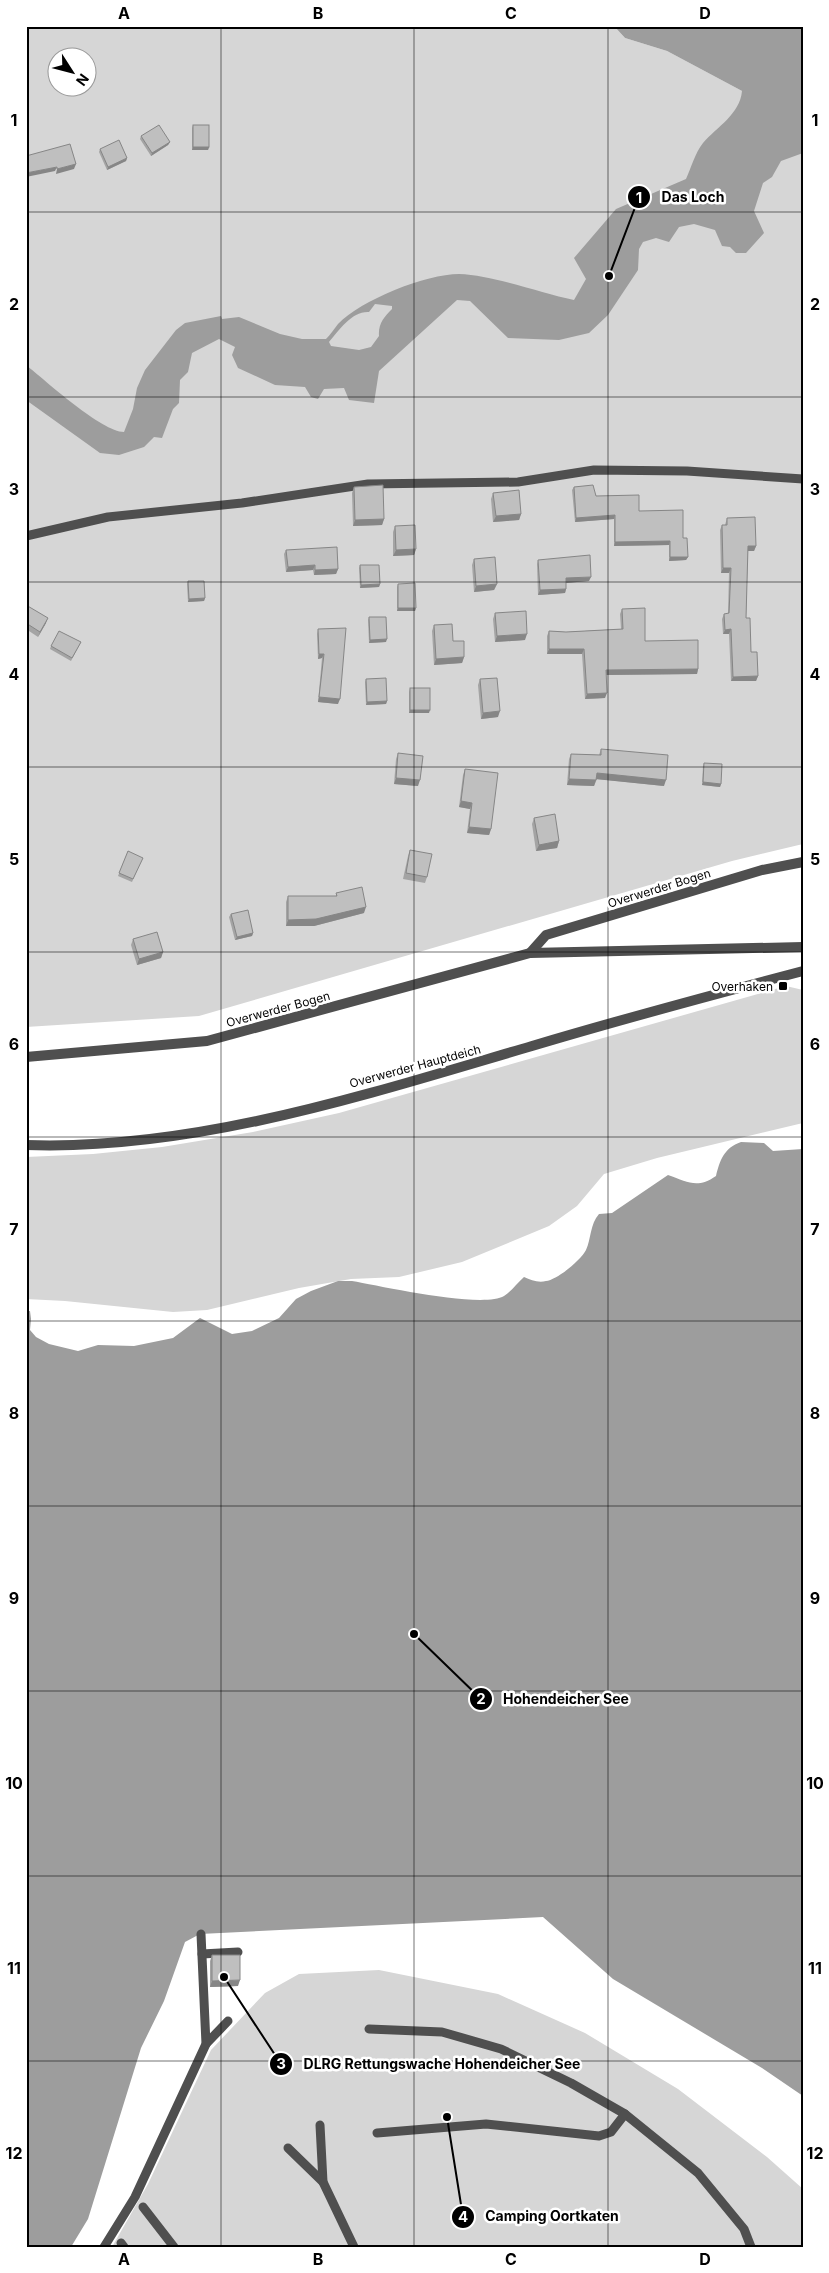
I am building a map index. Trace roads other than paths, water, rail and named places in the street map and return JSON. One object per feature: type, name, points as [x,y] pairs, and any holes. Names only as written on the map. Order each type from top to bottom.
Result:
[{"type":"street","name":"Overwerder Bogen","points":[[530,953],[546,935],[762,870],[803,862]]},
{"type":"street","name":"Overwerder Bogen","points":[[26,1057],[206,1041],[530,953],[803,948]]},
{"type":"street","name":"Overwerder Hauptdeich","points":[[26,1145],[125,1142],[212,1131],[435,1076],[641,1014],[803,971]]},
{"type":"lane","points":[[26,536],[108,517],[242,503],[368,484],[518,482],[594,470],[687,471],[803,479]]},
{"type":"lane","points":[[201,1934],[206,2044]]},
{"type":"lane","points":[[202,1954],[238,1952]]},
{"type":"lane","points":[[104,2247],[135,2196],[206,2044],[228,2021]]},
{"type":"lane","points":[[369,2029],[442,2032],[501,2049],[571,2083],[625,2114],[698,2173],[744,2230],[751,2247]]},
{"type":"lane","points":[[377,2133],[486,2124],[599,2136],[611,2132],[625,2114]]},
{"type":"lane","points":[[320,2125],[323,2182]]},
{"type":"lane","points":[[288,2148],[323,2182],[354,2247]]},
{"type":"lane","points":[[143,2207],[174,2247]]},
{"type":"place","name":"Das Loch","points":[[609,276]]},
{"type":"place","name":"Overhaken","points":[[783,986]]},
{"type":"place","name":"Hohendeicher See","points":[[414,1634]]},
{"type":"place","name":"DLRG Rettungswache Hohendeicher See","points":[[224,1977]]},
{"type":"place","name":"Camping Oortkaten","points":[[447,2117]]}]
